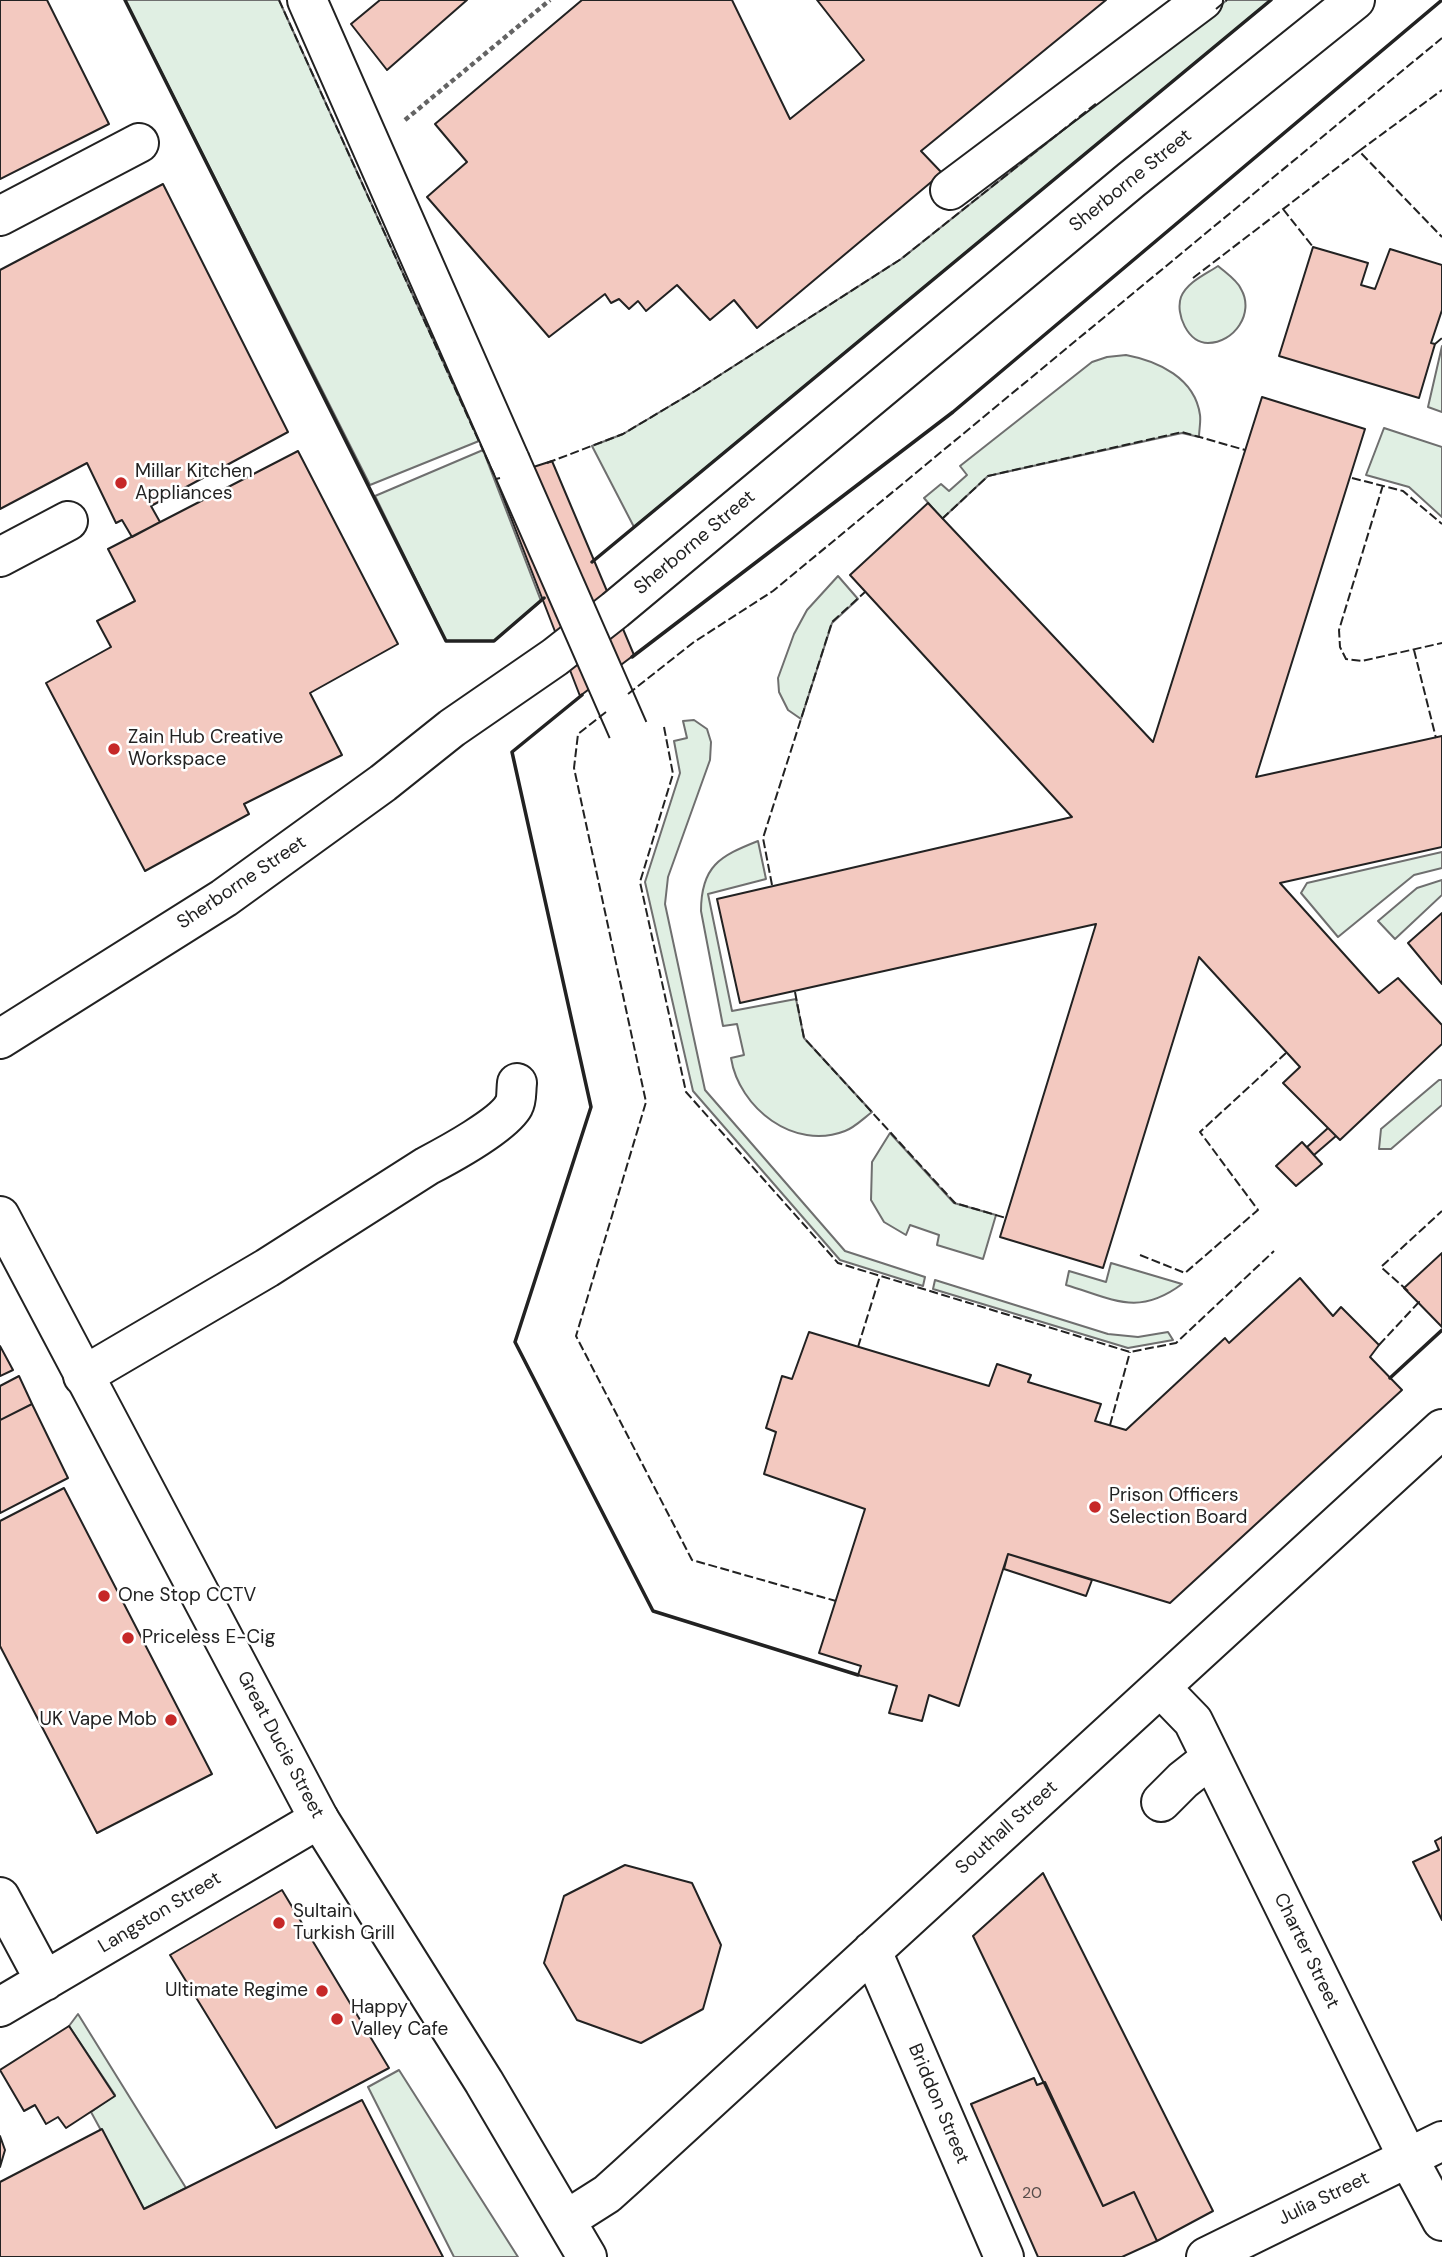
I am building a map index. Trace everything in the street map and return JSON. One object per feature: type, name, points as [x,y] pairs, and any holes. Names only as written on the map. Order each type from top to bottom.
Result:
[{"type":"main road","points":[[307,0],[628,730]]},
{"type":"main road","points":[[950,190],[1203,0]]},
{"type":"main road","name":"Sherborne Street","points":[[0,1039],[224,898],[383,783],[452,728],[555,657],[1131,180],[1355,0]]},
{"type":"main road","points":[[0,216],[139,143]]},
{"type":"main road","points":[[0,558],[68,521]]},
{"type":"main road","points":[[83,1376],[267,1268],[454,1152],[503,1118],[515,1104],[517,1083]]},
{"type":"main road","name":"Great Ducie Street","points":[[0,1216],[319,1819],[484,2082],[587,2257]]},
{"type":"main road","name":"Southall Street","points":[[566,2220],[607,2194],[1442,1429]]},
{"type":"main road","name":"Charter Street","points":[[1161,1688],[1193,1721],[1408,2158],[1442,2221]]},
{"type":"main road","points":[[1161,1802],[1211,1758]]},
{"type":"main road","name":"Langston Street","points":[[0,2007],[319,1819]]},
{"type":"main road","points":[[0,1897],[45,1980]]},
{"type":"main road","name":"Briddon Street","points":[[872,1951],[1004,2257]]},
{"type":"main road","name":"Julia Street","points":[[1222,2253],[1442,2141]]},
{"type":"path","points":[[371,146],[431,100],[550,0]]},
{"type":"green space","points":[[125,0],[279,0],[479,441],[370,485]]},
{"type":"green space","points":[[1227,0],[1271,0],[634,527],[592,446],[623,434],[695,391],[901,259]]},
{"type":"green space","points":[[1218,266],[1239,286],[1245,298],[1244,317],[1234,332],[1226,338],[1217,342],[1201,342],[1189,333],[1185,326],[1180,311],[1181,297],[1197,279]]},
{"type":"green space","points":[[1442,346],[1442,412],[1428,407]]},
{"type":"green space","points":[[1126,355],[1162,367],[1183,381],[1197,402],[1199,437],[1182,433],[988,476],[942,519],[924,498],[941,484],[949,491],[967,475],[960,466],[1092,362]]},
{"type":"green space","points":[[1384,428],[1442,447],[1442,517],[1409,487],[1366,475]]},
{"type":"green space","points":[[483,450],[541,601],[494,641],[446,641],[375,496]]},
{"type":"green space","points":[[838,576],[858,599],[832,623],[801,719],[788,710],[779,692],[778,678],[794,634],[807,610]]},
{"type":"green space","points":[[694,720],[707,729],[711,742],[710,760],[668,877],[665,904],[705,1090],[845,1251],[925,1277],[923,1286],[840,1260],[693,1091],[645,882],[680,773],[674,741],[687,738],[683,721]]},
{"type":"green space","points":[[758,841],[766,879],[708,894],[732,1011],[796,999],[804,1038],[872,1112],[845,1131],[826,1136],[789,1130],[772,1121],[757,1108],[736,1076],[731,1058],[744,1055],[737,1024],[723,1026],[701,911],[702,896],[709,873],[715,865],[733,852]]},
{"type":"green space","points":[[1442,852],[1442,868],[1414,875],[1338,937],[1301,893],[1307,883]]},
{"type":"green space","points":[[1442,880],[1442,895],[1395,939],[1378,921],[1417,888]]},
{"type":"green space","points":[[1442,1080],[1442,1105],[1391,1149],[1379,1149],[1381,1129]]},
{"type":"green space","points":[[890,1133],[954,1203],[996,1215],[983,1259],[937,1245],[939,1235],[910,1225],[906,1235],[884,1222],[871,1200],[872,1162]]},
{"type":"green space","points":[[1111,1263],[1182,1284],[1166,1294],[1138,1303],[1112,1300],[1066,1285],[1069,1271],[1106,1282]]},
{"type":"green space","points":[[935,1280],[1108,1334],[1138,1337],[1168,1332],[1173,1340],[1128,1348],[933,1289]]},
{"type":"green space","points":[[78,2014],[186,2188],[144,2209],[91,2112],[115,2095],[69,2026]]},
{"type":"green space","points":[[399,2070],[518,2257],[454,2257],[368,2087]]},
{"type":"building","points":[[0,0],[47,0],[109,124],[0,179]]},
{"type":"building","points":[[380,0],[467,0],[387,70],[351,24]]},
{"type":"building","points":[[582,0],[732,0],[790,119],[864,60],[817,0],[1106,0],[921,151],[942,173],[757,328],[734,300],[710,320],[677,285],[646,311],[638,301],[629,309],[619,299],[611,303],[605,294],[549,337],[427,197],[467,162],[435,124]]},
{"type":"building","points":[[163,184],[288,432],[151,506],[160,522],[132,537],[122,520],[116,523],[87,463],[0,509],[0,270]]},
{"type":"building","points":[[1313,247],[1368,263],[1361,285],[1375,289],[1390,249],[1442,265],[1442,310],[1431,343],[1435,344],[1419,398],[1279,356]]},
{"type":"building","points":[[1262,397],[1365,429],[1256,777],[1442,736],[1442,847],[1280,883],[1379,993],[1398,978],[1442,1025],[1442,1044],[1340,1140],[1283,1083],[1300,1067],[1199,957],[1103,1268],[1000,1237],[1096,924],[740,1003],[717,899],[1072,817],[850,575],[928,503],[1153,742]]},
{"type":"building","points":[[298,451],[398,644],[310,693],[342,755],[244,804],[249,814],[145,871],[46,683],[111,647],[97,621],[135,601],[108,549]]},
{"type":"building","points":[[552,461],[634,655],[580,696],[496,479]]},
{"type":"building","points":[[1442,913],[1442,984],[1408,943]]},
{"type":"building","points":[[1328,1128],[1336,1136],[1314,1155],[1307,1147]]},
{"type":"building","points":[[1302,1142],[1322,1164],[1296,1186],[1276,1166]]},
{"type":"building","points":[[1442,1253],[1442,1327],[1404,1288]]},
{"type":"building","points":[[1300,1278],[1333,1316],[1341,1307],[1379,1345],[1370,1357],[1402,1390],[1170,1603],[1008,1554],[959,1706],[929,1695],[922,1721],[889,1713],[897,1686],[858,1675],[861,1666],[819,1653],[865,1509],[764,1474],[776,1432],[766,1428],[782,1376],[792,1379],[809,1332],[989,1386],[997,1364],[1031,1375],[1028,1382],[1101,1404],[1095,1421],[1126,1430],[1225,1338],[1229,1343]]},
{"type":"building","points":[[0,1346],[13,1370],[0,1376]]},
{"type":"building","points":[[19,1376],[32,1404],[0,1420],[0,1386]]},
{"type":"building","points":[[32,1404],[68,1478],[0,1513],[0,1420]]},
{"type":"building","points":[[64,1488],[212,1774],[97,1833],[0,1646],[0,1521]]},
{"type":"building","points":[[1008,1554],[1092,1580],[1086,1596],[1004,1569]]},
{"type":"building","points":[[1442,1837],[1442,1920],[1413,1862],[1439,1850],[1435,1841]]},
{"type":"building","points":[[625,1865],[692,1883],[721,1945],[703,2009],[641,2043],[577,2020],[544,1963],[564,1896]]},
{"type":"building","points":[[1043,1873],[1213,2211],[1157,2241],[1134,2192],[1103,2206],[973,1936]]},
{"type":"building","points":[[282,1890],[389,2068],[276,2128],[170,1955]]},
{"type":"building","points":[[69,2026],[115,2096],[66,2128],[58,2117],[46,2124],[35,2105],[24,2111],[0,2070]]},
{"type":"building","points":[[1034,2078],[1037,2085],[1045,2082],[1103,2206],[1134,2192],[1157,2241],[1122,2257],[1038,2257],[971,2104]]},
{"type":"building","points":[[362,2100],[443,2257],[0,2257],[0,2182],[102,2129],[144,2209]]},
{"type":"building","points":[[0,2136],[5,2150],[0,2167]]},
{"type":"fence","points":[[279,0],[496,479],[500,478]]},
{"type":"fence","points":[[1216,9],[1227,0]]},
{"type":"fence","points":[[628,694],[694,642],[773,591],[1442,38]]},
{"type":"fence","points":[[1359,151],[1442,90]]},
{"type":"fence","points":[[547,463],[623,434],[901,259],[1098,102]]},
{"type":"fence","points":[[1193,278],[1359,151],[1442,237]]},
{"type":"fence","points":[[1283,209],[1313,247]]},
{"type":"fence","points":[[1435,344],[1442,338]]},
{"type":"fence","points":[[942,519],[988,476],[1182,432],[1245,450]]},
{"type":"fence","points":[[1352,478],[1403,491],[1442,524]]},
{"type":"fence","points":[[1383,485],[1339,630],[1340,647],[1346,659],[1362,661],[1442,643]]},
{"type":"fence","points":[[772,885],[763,838],[832,622],[865,592]]},
{"type":"fence","points":[[1414,650],[1436,738]]},
{"type":"fence","points":[[606,712],[578,734],[574,768],[646,1102],[576,1336],[692,1560],[836,1601]]},
{"type":"fence","points":[[664,727],[673,774],[640,882],[686,1092],[838,1263],[1130,1352],[1176,1343],[1274,1251]]},
{"type":"fence","points":[[795,992],[804,1038],[955,1203],[1006,1218]]},
{"type":"fence","points":[[1140,1255],[1185,1273],[1258,1210],[1200,1132],[1286,1053]]},
{"type":"fence","points":[[1408,1291],[1381,1267],[1442,1211]]},
{"type":"fence","points":[[858,1347],[880,1276]]},
{"type":"fence","points":[[1379,1345],[1419,1302],[1417,1301]]},
{"type":"fence","points":[[1110,1425],[1130,1352]]},
{"type":"wall","points":[[125,0],[446,641],[494,641],[544,598]]},
{"type":"wall","points":[[592,562],[1271,0]]},
{"type":"wall","points":[[632,657],[953,412],[1442,0]]},
{"type":"wall","points":[[582,695],[512,752],[591,1107],[515,1342],[653,1611],[858,1675]]},
{"type":"wall","points":[[1390,1378],[1442,1330]]},
{"type":"place","name":"Millar Kitchen Appliances","points":[[121,483]]},
{"type":"place","name":"Zain Hub Creative Workspace","points":[[114,749]]},
{"type":"place","name":"Prison Officers Selection Board","points":[[1095,1507]]},
{"type":"place","name":"One Stop CCTV","points":[[104,1596]]},
{"type":"place","name":"Priceless E-Cig","points":[[128,1638]]},
{"type":"place","name":"UK Vape Mob","points":[[171,1720]]},
{"type":"place","name":"Sultain Turkish Grill","points":[[279,1923]]},
{"type":"place","name":"Ultimate Regime","points":[[322,1991]]},
{"type":"place","name":"Happy Valley Cafe","points":[[337,2019]]}]
